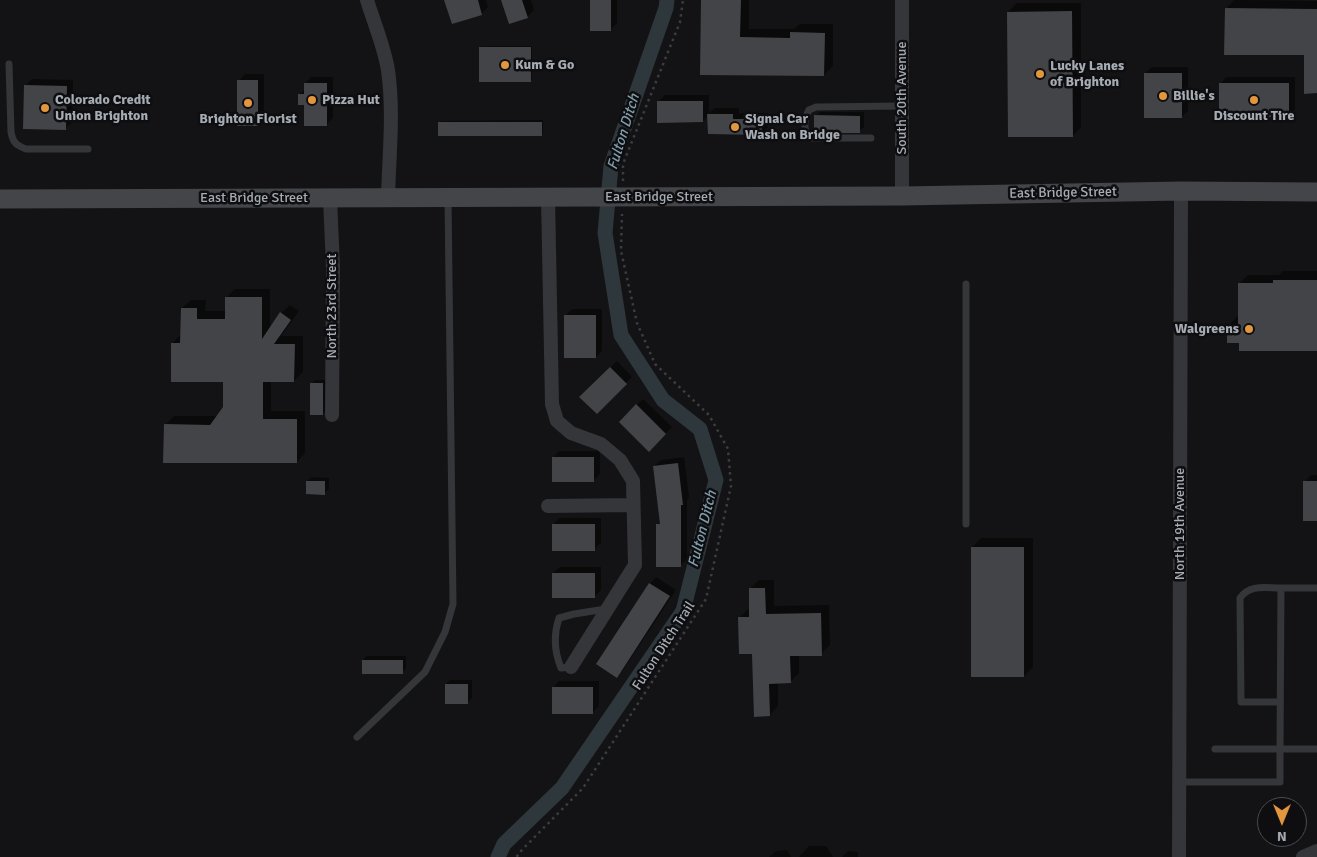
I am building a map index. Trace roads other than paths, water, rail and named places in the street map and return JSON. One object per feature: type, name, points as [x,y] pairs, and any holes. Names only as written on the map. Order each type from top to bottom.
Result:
[{"type":"main road","name":"East Bridge Street","points":[[0,199],[902,196],[1181,191],[1317,192]]},
{"type":"street","points":[[367,0],[384,53],[390,88],[388,198]]},
{"type":"street","name":"South 20th Avenue","points":[[902,0],[902,196]]},
{"type":"street","name":"North 19th Avenue","points":[[1179,857],[1181,191]]},
{"type":"street","points":[[548,197],[552,404],[557,421],[571,433],[601,444],[620,460],[633,481],[635,565],[571,668]]},
{"type":"street","name":"North 23rd Street","points":[[330,198],[333,268],[332,415]]},
{"type":"street","points":[[548,506],[633,505]]},
{"type":"street","points":[[1303,857],[1317,851]]},
{"type":"lane","points":[[9,64],[10,132],[12,141],[16,146],[26,149],[88,149]]},
{"type":"lane","points":[[871,138],[812,138],[805,131],[805,118],[809,110],[816,107],[902,106]]},
{"type":"lane","points":[[357,737],[425,672],[445,632],[453,604],[448,197]]},
{"type":"lane","points":[[966,284],[966,524]]},
{"type":"lane","points":[[1280,702],[1241,702],[1240,598],[1245,591],[1253,588],[1317,588]]},
{"type":"lane","points":[[1179,782],[1280,782],[1281,588]]},
{"type":"lane","points":[[571,668],[561,668],[555,654],[555,630],[559,618],[608,608]]},
{"type":"lane","points":[[1215,749],[1317,749]]},
{"type":"waterway","name":"Fulton Ditch","points":[[498,857],[504,844],[562,788],[683,611],[716,480],[700,429],[663,400],[621,335],[605,233],[611,166],[666,8],[667,0]]},
{"type":"place","name":"Kum & Go","points":[[505,65]]},
{"type":"place","name":"Lucky Lanes of Brighton","points":[[1040,74]]},
{"type":"place","name":"Billie's","points":[[1163,96]]},
{"type":"place","name":"Pizza Hut","points":[[312,100]]},
{"type":"place","name":"Discount Tire","points":[[1254,100]]},
{"type":"place","name":"Brighton Florist","points":[[248,103]]},
{"type":"place","name":"Colorado Credit Union Brighton","points":[[45,108]]},
{"type":"place","name":"Signal Car Wash on Bridge","points":[[735,127]]},
{"type":"place","name":"Walgreens","points":[[1249,329]]}]
